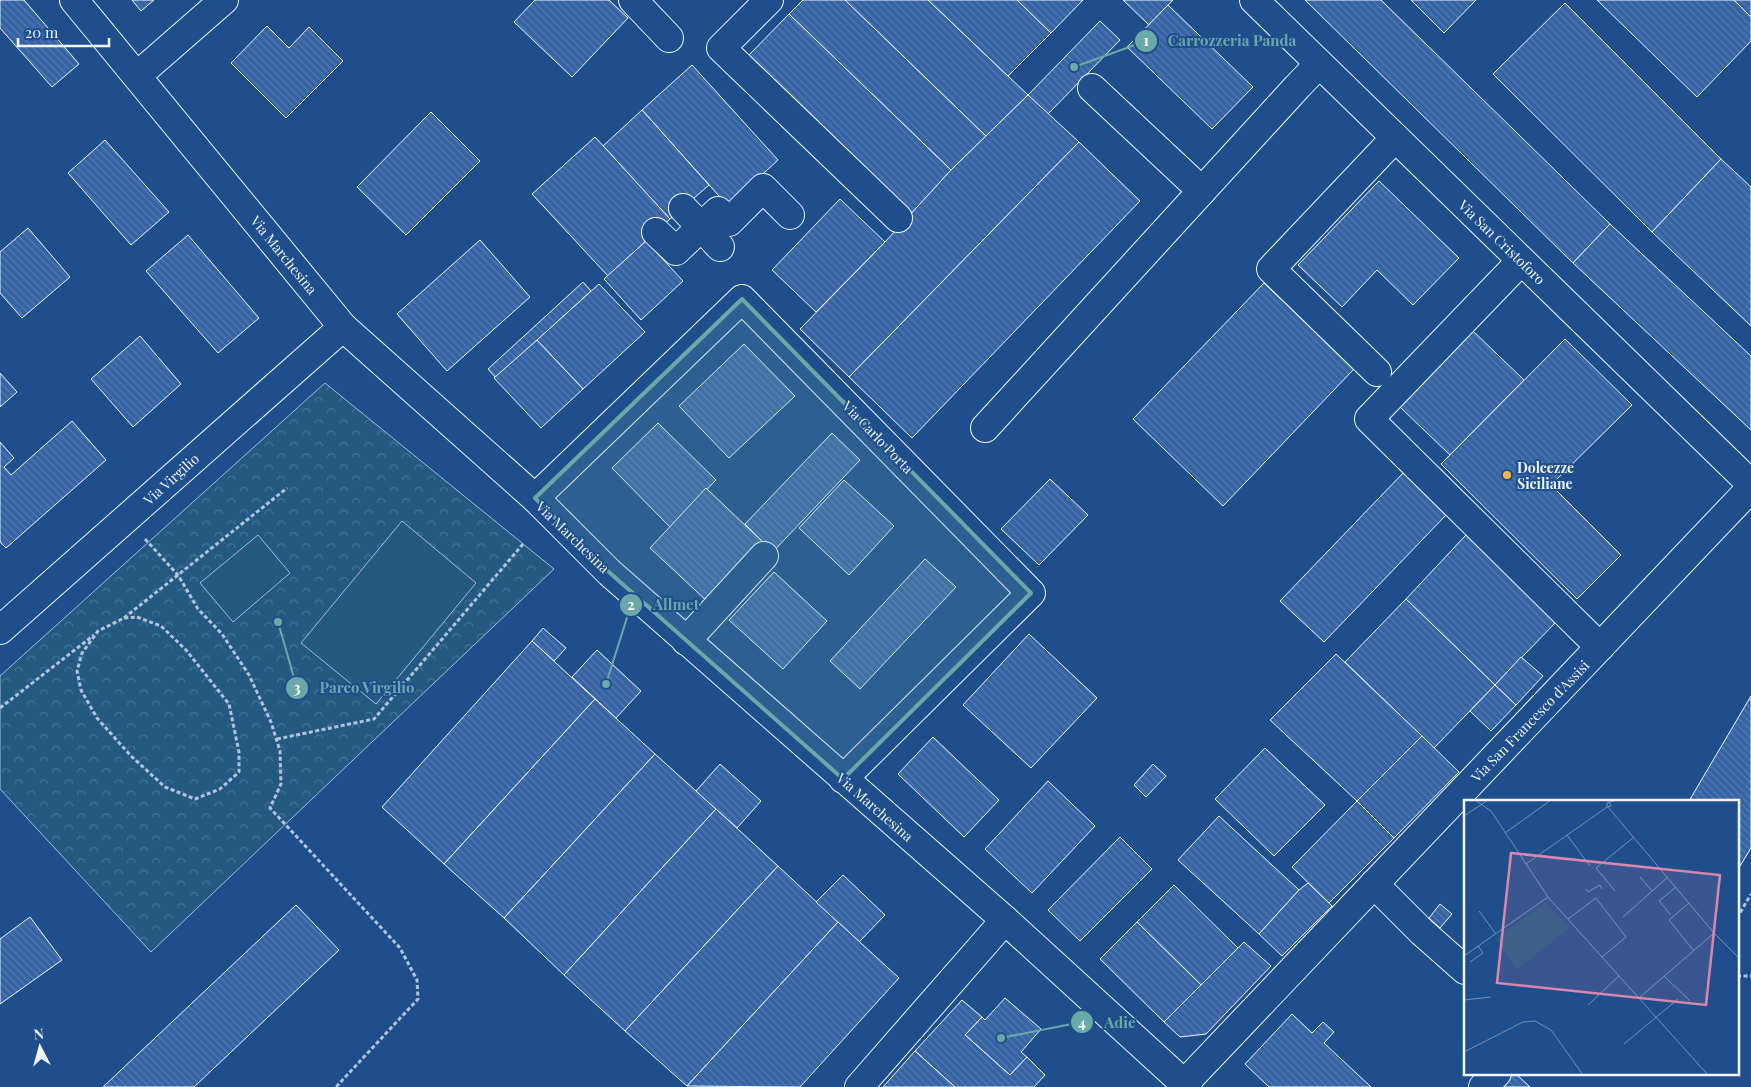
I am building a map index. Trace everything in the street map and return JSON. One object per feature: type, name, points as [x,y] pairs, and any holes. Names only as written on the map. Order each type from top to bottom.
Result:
[{"type":"street","name":"Via Marchesina","points":[[74,0],[138,75],[343,327],[534,498],[610,573],[1005,920],[1186,1085]]},
{"type":"street","points":[[138,75],[224,0]]},
{"type":"street","points":[[633,0],[670,38]]},
{"type":"street","points":[[769,0],[721,48],[898,218]]},
{"type":"street","name":"Via San Cristoforo","points":[[1254,0],[1751,484]]},
{"type":"street","points":[[985,428],[1319,64]]},
{"type":"street","points":[[1092,88],[1202,191]]},
{"type":"street","points":[[1377,372],[1271,269],[1395,138]]},
{"type":"street","points":[[656,232],[676,251],[718,211],[729,222],[763,188],[790,216]]},
{"type":"street","points":[[683,208],[720,247]]},
{"type":"street","points":[[1521,261],[1369,419],[1600,647]]},
{"type":"street","name":"Via Carlo Porta","points":[[534,498],[742,299],[1031,593],[843,778]]},
{"type":"street","name":"Via Virgilio","points":[[0,630],[343,327]]},
{"type":"street","name":"Via San Francesco d'Assisi","points":[[1186,1085],[1374,884],[1751,488]]},
{"type":"street","points":[[686,641],[764,556]]},
{"type":"street","points":[[1374,884],[1422,932],[1464,969]]},
{"type":"street","points":[[859,1087],[1005,920]]},
{"type":"street","points":[[1483,1087],[1496,1074]]},
{"type":"path","points":[[0,708],[98,631],[124,618],[287,488]]},
{"type":"path","points":[[126,519],[178,575],[198,608],[222,634],[249,675],[271,722],[280,751],[282,784],[270,808],[400,948],[417,980],[418,999],[336,1087]]},
{"type":"path","points":[[276,739],[374,719],[523,544]]},
{"type":"path","points":[[98,631],[82,654],[77,671],[81,690],[97,718],[131,756],[166,787],[195,798],[220,789],[239,772],[239,752],[229,704],[186,650],[161,626],[137,617],[124,618]]},
{"type":"path","points":[[1738,916],[1751,894]]},
{"type":"path","points":[[1738,976],[1751,976]]},
{"type":"highlighted area","points":[[742,299],[1031,593],[843,779],[610,573],[535,498]]},
{"type":"green space","points":[[325,383],[554,569],[151,952],[0,789],[0,676]]},
{"type":"green space","points":[[402,521],[476,583],[376,704],[301,643]]},
{"type":"green space","points":[[258,535],[290,573],[233,622],[200,583]]},
{"type":"building","points":[[0,0],[24,0],[79,64],[52,87],[0,28]]},
{"type":"building","points":[[132,0],[154,0],[141,11]]},
{"type":"building","points":[[535,0],[609,0],[628,18],[572,77],[514,22]]},
{"type":"building","points":[[803,0],[845,0],[986,136],[951,170],[789,14]]},
{"type":"building","points":[[845,0],[928,0],[1028,95],[986,136]]},
{"type":"building","points":[[928,0],[1017,0],[1051,33],[1008,76]]},
{"type":"building","points":[[1017,0],[1083,0],[1051,33]]},
{"type":"building","points":[[1123,0],[1173,0],[1149,25]]},
{"type":"building","points":[[1305,0],[1381,0],[1610,224],[1573,263]]},
{"type":"building","points":[[1411,0],[1476,0],[1444,33]]},
{"type":"building","points":[[1597,0],[1734,0],[1751,17],[1751,41],[1697,97]]},
{"type":"building","points":[[1734,0],[1751,0],[1751,17]]},
{"type":"building","points":[[1565,3],[1721,159],[1652,232],[1493,74]]},
{"type":"building","points":[[1168,5],[1253,87],[1212,129],[1127,47]]},
{"type":"building","points":[[789,14],[951,170],[912,213],[748,56]]},
{"type":"building","points":[[1100,21],[1120,40],[1048,114],[1028,95]]},
{"type":"building","points":[[267,26],[289,48],[309,27],[343,61],[286,118],[231,63]]},
{"type":"building","points":[[692,65],[778,160],[728,206],[642,110]]},
{"type":"building","points":[[1028,95],[1079,142],[849,377],[800,329],[885,242],[951,170]]},
{"type":"building","points":[[642,110],[709,185],[670,219],[603,146]]},
{"type":"building","points":[[431,112],[480,161],[406,235],[357,187]]},
{"type":"building","points":[[595,137],[670,219],[608,276],[532,194]]},
{"type":"building","points":[[105,140],[169,212],[131,245],[68,173]]},
{"type":"building","points":[[1079,142],[1140,201],[912,438],[849,377]]},
{"type":"building","points":[[1721,159],[1751,187],[1751,326],[1652,232]]},
{"type":"building","points":[[1379,181],[1459,258],[1413,305],[1377,270],[1342,307],[1298,265]]},
{"type":"building","points":[[840,199],[885,242],[816,312],[772,270]]},
{"type":"building","points":[[1610,224],[1751,356],[1751,430],[1573,263]]},
{"type":"building","points":[[28,228],[70,277],[22,318],[0,293],[0,252]]},
{"type":"building","points":[[188,235],[259,318],[218,353],[146,271]]},
{"type":"building","points":[[480,240],[530,297],[447,371],[397,314]]},
{"type":"building","points":[[646,241],[683,281],[641,320],[604,279]]},
{"type":"building","points":[[583,282],[591,291],[496,378],[488,369]]},
{"type":"building","points":[[1264,283],[1354,369],[1223,506],[1133,419]]},
{"type":"building","points":[[599,284],[645,332],[583,389],[537,340]]},
{"type":"building","points":[[1473,331],[1524,380],[1450,455],[1400,407]]},
{"type":"building","points":[[140,336],[181,384],[133,427],[91,379]]},
{"type":"building","name":"Dolcezze Siciliane","points":[[1565,339],[1632,405],[1551,485],[1621,555],[1577,599],[1441,464]]},
{"type":"building","points":[[537,340],[583,389],[541,428],[494,378]]},
{"type":"building","points":[[744,344],[795,396],[729,458],[679,406]]},
{"type":"building","points":[[0,373],[17,392],[0,407]]},
{"type":"building","points":[[72,421],[106,460],[6,548],[0,542],[0,442],[14,458],[4,467],[11,475]]},
{"type":"building","points":[[658,423],[716,480],[670,527],[612,468]]},
{"type":"building","points":[[832,433],[860,460],[767,558],[768,547],[745,524]]},
{"type":"building","points":[[1404,472],[1447,514],[1324,642],[1280,601]]},
{"type":"building","points":[[1050,479],[1088,515],[1039,565],[1001,529]]},
{"type":"building","points":[[844,480],[894,526],[849,575],[799,528]]},
{"type":"building","points":[[706,488],[768,547],[710,604],[650,548]]},
{"type":"building","points":[[1466,535],[1557,621],[1495,685],[1406,599]]},
{"type":"building","points":[[925,559],[956,587],[860,689],[830,661]]},
{"type":"building","points":[[774,572],[827,621],[783,669],[729,620]]},
{"type":"building","points":[[1406,599],[1495,685],[1434,748],[1345,662]]},
{"type":"building","points":[[543,628],[566,648],[554,661],[532,641]]},
{"type":"building","points":[[1029,634],[1097,698],[1031,768],[963,705]]},
{"type":"building","points":[[532,641],[595,699],[444,864],[382,807]]},
{"type":"building","points":[[597,650],[641,691],[616,718],[572,677]]},
{"type":"building","points":[[1336,654],[1422,736],[1357,801],[1270,720]]},
{"type":"building","points":[[1521,657],[1543,676],[1516,705],[1495,685]]},
{"type":"building","points":[[1495,685],[1516,705],[1491,731],[1470,711]]},
{"type":"building","points":[[1751,696],[1751,848],[1738,869],[1738,800],[1690,800]]},
{"type":"building","points":[[595,699],[655,754],[504,918],[444,864]]},
{"type":"building","points":[[1422,736],[1459,772],[1394,838],[1357,801]]},
{"type":"building","points":[[933,737],[999,800],[964,837],[898,774]]},
{"type":"building","points":[[1265,748],[1325,805],[1274,856],[1215,799]]},
{"type":"building","points":[[655,754],[716,809],[564,975],[504,918]]},
{"type":"building","points":[[720,764],[761,801],[737,828],[696,791]]},
{"type":"building","points":[[1153,764],[1166,776],[1146,797],[1134,785]]},
{"type":"building","points":[[1048,781],[1095,826],[1032,893],[985,849]]},
{"type":"building","points":[[1357,801],[1394,838],[1329,903],[1292,867]]},
{"type":"building","points":[[716,809],[778,866],[625,1031],[564,975]]},
{"type":"building","points":[[1219,816],[1299,890],[1259,934],[1178,860]]},
{"type":"building","points":[[1120,837],[1152,869],[1080,941],[1048,910]]},
{"type":"building","points":[[778,866],[838,922],[687,1086],[625,1031]]},
{"type":"building","points":[[843,875],[885,915],[859,942],[816,902]]},
{"type":"building","points":[[1308,883],[1332,906],[1282,956],[1259,934],[1299,890]]},
{"type":"building","points":[[1174,885],[1238,948],[1201,985],[1137,922]]},
{"type":"building","points":[[1440,904],[1452,914],[1440,928],[1429,918]]},
{"type":"building","points":[[296,905],[339,950],[194,1087],[103,1087]]},
{"type":"building","points":[[30,917],[62,960],[0,1004],[0,939]]},
{"type":"building","points":[[838,922],[899,978],[800,1087],[687,1086]]},
{"type":"building","points":[[1137,922],[1201,985],[1164,1022],[1100,959]]},
{"type":"building","points":[[1244,942],[1271,966],[1206,1034],[1180,1037],[1164,1022]]},
{"type":"building","points":[[1005,998],[1041,1029],[1021,1052],[1027,1057],[1010,1075],[965,1035],[982,1017],[985,1020]]},
{"type":"building","points":[[962,1000],[982,1017],[965,1035],[1010,1075],[1027,1057],[1045,1075],[1034,1087],[955,1087],[915,1051]]},
{"type":"building","points":[[1292,1014],[1312,1033],[1323,1022],[1334,1032],[1324,1043],[1371,1087],[1269,1087],[1245,1064]]},
{"type":"building","points":[[915,1051],[955,1087],[883,1087]]},
{"type":"building","points":[[1510,1074],[1516,1074],[1530,1087],[1499,1087]]},
{"type":"place","name":"Carrozzeria Panda","points":[[1074,67]]},
{"type":"place","name":"Dolcezze Siciliane","points":[[1507,475]]},
{"type":"place","name":"Parco Virgilio","points":[[278,622]]},
{"type":"place","name":"Allmet","points":[[606,684]]},
{"type":"place","name":"Adie","points":[[1001,1038]]}]
